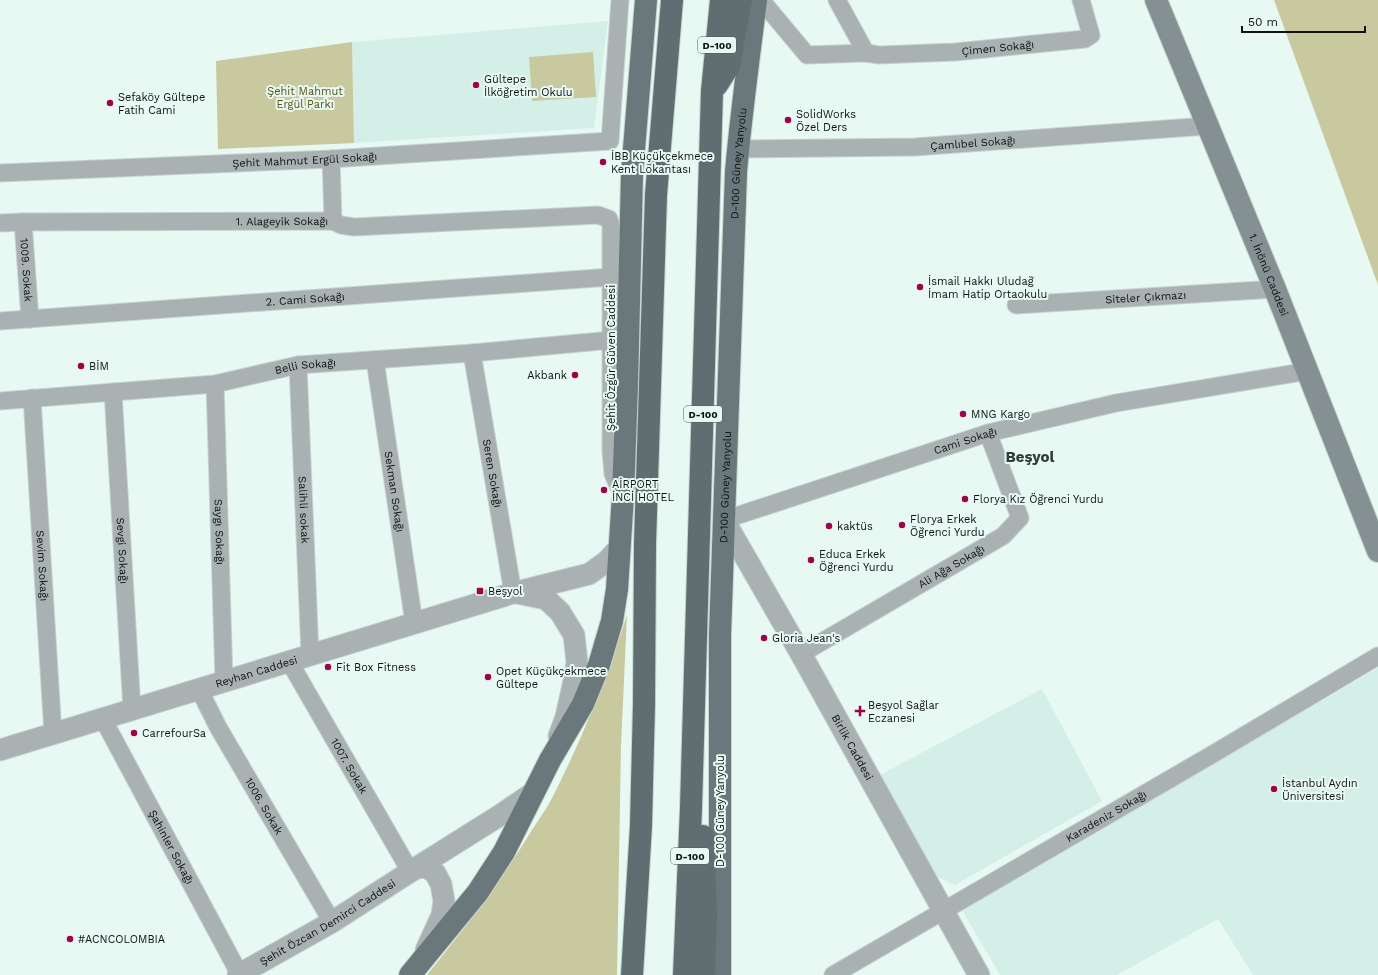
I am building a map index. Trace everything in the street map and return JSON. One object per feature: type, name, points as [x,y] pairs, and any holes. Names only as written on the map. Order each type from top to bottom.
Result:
[{"type":"highway","points":[[632,975],[641,824],[644,704],[645,544],[656,195],[672,0]]},
{"type":"highway","name":"D-100","points":[[684,975],[689,878],[712,90],[721,0]]},
{"type":"highway","points":[[712,90],[729,66],[742,0]]},
{"type":"highway","points":[[693,737],[700,787],[704,855],[706,914],[704,975]]},
{"type":"main road","points":[[416,968],[478,892],[504,852],[550,760],[583,704],[599,665],[612,621],[617,589],[623,495],[632,174],[646,0]]},
{"type":"main road","name":"D-100 Güney Yanyolu","points":[[720,975],[720,634],[735,187],[738,149],[756,0]]},
{"type":"main road","name":"1. İnönü Caddesi","points":[[1156,0],[1275,289],[1378,551]]},
{"type":"street","name":"Şehit Mahmut Ergül Sokağı","points":[[0,173],[331,159],[610,141],[620,0]]},
{"type":"street","points":[[761,0],[807,55],[866,54],[837,0]]},
{"type":"street","name":"Çimen Sokağı","points":[[866,54],[879,55],[954,52],[1085,39],[1091,35],[1080,0]]},
{"type":"street","name":"Çamlıbel Sokağı","points":[[738,149],[915,147],[1207,126]]},
{"type":"street","points":[[331,159],[333,220]]},
{"type":"street","name":"1. Alageyik Sokağı","points":[[0,223],[333,220],[341,225],[354,227],[598,215],[609,218]]},
{"type":"street","name":"Şehit Özgür Güven Caddesi","points":[[609,218],[611,226],[612,340],[611,452],[613,474],[623,495]]},
{"type":"street","name":"1009. Sokak","points":[[23,222],[30,319]]},
{"type":"street","name":"2. Cami Sokağı","points":[[0,321],[611,277]]},
{"type":"street","name":"Siteler Çıkmazı","points":[[1016,305],[1275,289]]},
{"type":"street","name":"Belli Sokağı","points":[[0,401],[215,384],[298,365],[472,353],[612,340]]},
{"type":"street","name":"Seren Sokağı","points":[[472,353],[513,592]]},
{"type":"street","name":"Sekman Sokağı","points":[[375,360],[414,623]]},
{"type":"street","name":"Salihli sokak","points":[[298,365],[310,655]]},
{"type":"street","name":"Cami Sokağı","points":[[724,520],[988,433],[1116,403],[1308,371]]},
{"type":"street","name":"Saygı Sokağı","points":[[215,384],[224,681]]},
{"type":"street","name":"Sevgi Sokağı","points":[[113,392],[132,710]]},
{"type":"street","name":"Sevim Sokağı","points":[[32,398],[53,734]]},
{"type":"street","name":"Ali Ağa Sokağı","points":[[801,654],[1003,536],[1020,518],[988,433]]},
{"type":"street","name":"Birlik Caddesi","points":[[724,520],[801,654],[979,975]]},
{"type":"street","name":"Reyhan Caddesi","points":[[0,750],[513,592],[589,574],[606,562],[620,547]]},
{"type":"street","points":[[513,592],[546,599],[560,612],[574,635],[577,662],[575,676],[566,717],[550,760]]},
{"type":"street","name":"Karadeniz Sokağı","points":[[833,975],[1378,656]]},
{"type":"street","name":"1007. Sokak","points":[[289,661],[413,870]]},
{"type":"street","name":"1006. Sokak","points":[[198,689],[218,727],[332,922]]},
{"type":"street","name":"Şahinler Sokağı","points":[[103,719],[239,975]]},
{"type":"street","name":"Şehit Özcan Demirci Caddesi","points":[[239,975],[332,922],[534,792]]},
{"type":"street","points":[[413,870],[426,867],[435,873],[441,884],[444,901],[442,915],[416,968]]},
{"type":"shaded area","name":"Gültepe İlköğretim Okulu","points":[[608,21],[594,128],[354,143],[352,42]]},
{"type":"shaded area","name":"İstanbul Aydın Üniversitesi","points":[[1378,668],[1378,975],[1253,975],[1218,919],[1117,975],[1000,975],[962,910]]},
{"type":"shaded area","points":[[1042,689],[1102,801],[955,885],[931,874],[878,776]]},
{"type":"green space","points":[[1274,0],[1378,0],[1378,285]]},
{"type":"green space","name":"Şehit Mahmut Ergül Parkı","points":[[352,42],[354,143],[218,149],[216,61]]},
{"type":"green space","points":[[593,52],[596,97],[532,101],[529,57]]},
{"type":"green space","points":[[627,615],[621,746],[617,975],[427,975],[494,888],[551,800],[593,709]]},
{"type":"place","name":"Gültepe İlköğretim Okulu","points":[[476,85]]},
{"type":"place","name":"Sefaköy Gültepe Fatih Cami","points":[[110,103]]},
{"type":"place","name":"SolidWorks Özel Ders","points":[[788,120]]},
{"type":"place","name":"İBB Küçükçekmece Kent Lokantası","points":[[603,162]]},
{"type":"place","name":"İsmail Hakkı Uludağ İmam Hatip Ortaokulu","points":[[920,287]]},
{"type":"place","name":"BİM","points":[[81,366]]},
{"type":"place","name":"Akbank","points":[[575,375]]},
{"type":"place","name":"MNG Kargo","points":[[963,414]]},
{"type":"place","name":"AİRPORT İNCİ HOTEL","points":[[604,490]]},
{"type":"place","name":"Florya Kız Öğrenci Yurdu","points":[[965,499]]},
{"type":"place","name":"Florya Erkek Öğrenci Yurdu","points":[[902,525]]},
{"type":"place","name":"kaktüs","points":[[829,526]]},
{"type":"place","name":"Educa Erkek Öğrenci Yurdu","points":[[811,560]]},
{"type":"place","name":"Beşyol","points":[[480,591]]},
{"type":"place","name":"Gloria Jean's","points":[[764,638]]},
{"type":"place","name":"Fit Box Fitness","points":[[328,667]]},
{"type":"place","name":"Opet Küçükçekmece Gültepe","points":[[488,677]]},
{"type":"place","name":"Beşyol Sağlar Eczanesi","points":[[860,711]]},
{"type":"place","name":"CarrefourSa","points":[[134,733]]},
{"type":"place","name":"İstanbul Aydın Üniversitesi","points":[[1274,789]]},
{"type":"place","name":"#ACNCOLOMBIA","points":[[70,939]]},
{"type":"district","name":"Beşyol","points":[[1030,457]]}]
